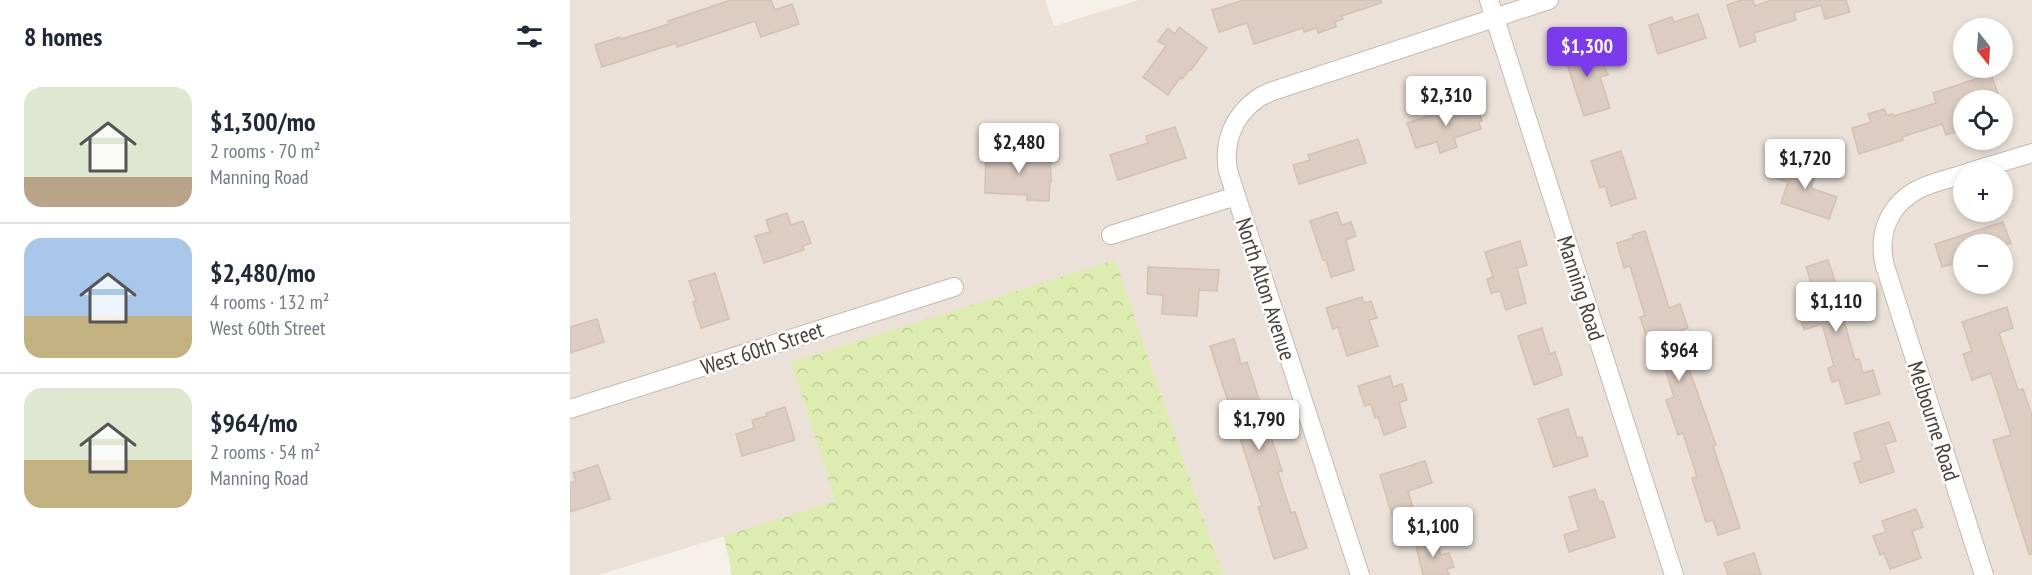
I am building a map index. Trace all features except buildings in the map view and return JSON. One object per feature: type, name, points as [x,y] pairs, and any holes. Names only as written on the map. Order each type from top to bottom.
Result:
[{"type":"street","name":"Manning Road","points":[[1489,0],[1674,575]]},
{"type":"street","points":[[1494,18],[1550,0]]},
{"type":"street","name":"North Alton Avenue","points":[[1360,575],[1228,171],[1227,142],[1237,119],[1246,108],[1256,99],[1270,92],[1494,18]]},
{"type":"street","points":[[2002,162],[2032,153]]},
{"type":"street","name":"Melbourne Road","points":[[1953,178],[1921,188],[1902,200],[1892,212],[1885,226],[1882,244],[1883,257],[1984,575]]},
{"type":"street","points":[[1111,235],[1236,196]]},
{"type":"street","name":"West 60th Street","points":[[570,409],[954,287]]},
{"type":"shaded area","points":[[570,0],[1045,0],[1054,26],[1139,0],[2032,0],[2032,575],[1223,575],[1115,261],[792,362],[835,502],[599,575],[570,575]]},
{"type":"green space","points":[[1115,260],[1223,575],[732,575],[724,536],[835,501],[791,362]]}]
